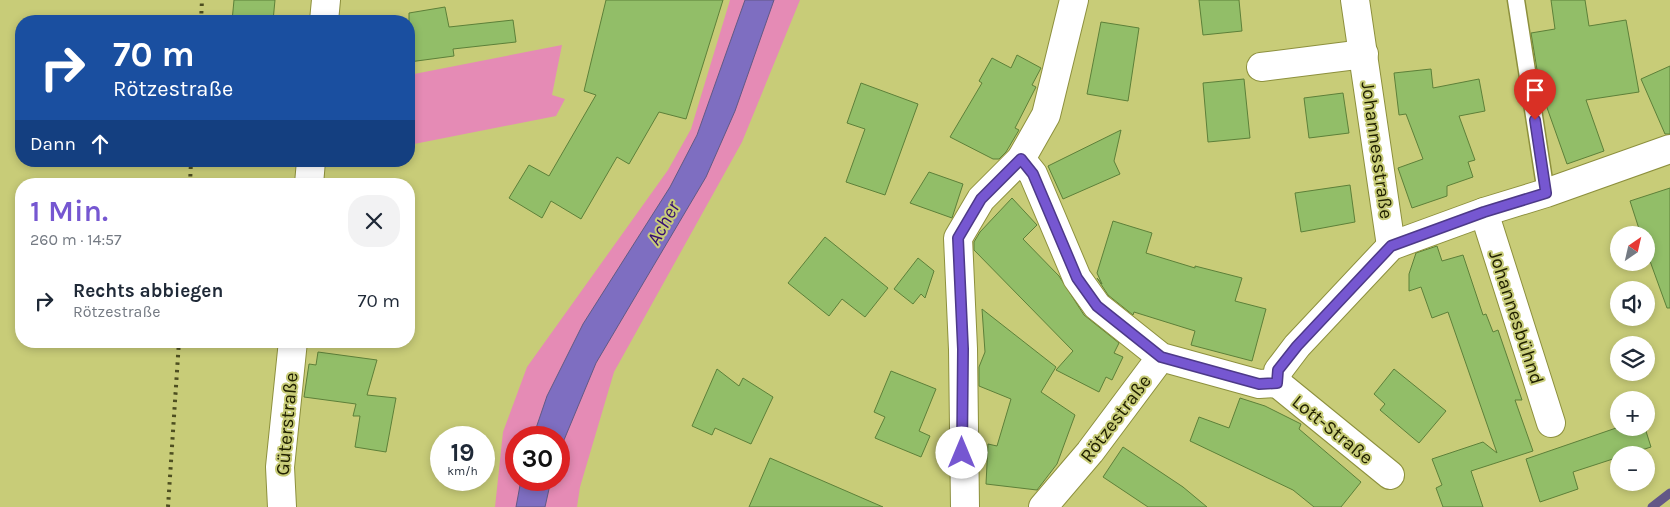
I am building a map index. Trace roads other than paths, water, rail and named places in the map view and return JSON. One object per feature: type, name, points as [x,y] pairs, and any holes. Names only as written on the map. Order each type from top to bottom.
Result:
[{"type":"street","points":[[965,507],[963,349],[958,238],[981,199],[1021,159],[1046,115],[1074,0]]},
{"type":"street","name":"Johannesstraße","points":[[1356,0],[1391,246]]},
{"type":"street","name":"Johannesstraße","points":[[1262,67],[1364,54]]},
{"type":"street","name":"Johannesstraße","points":[[1277,383],[1278,370],[1297,346],[1391,246],[1484,212],[1546,193],[1670,149]]},
{"type":"street","name":"Rötzestraße","points":[[1021,159],[1033,174],[1082,285],[1097,306],[1161,357],[1050,505]]},
{"type":"street","name":"Johannesbühnd","points":[[1484,212],[1551,423]]},
{"type":"street","name":"Güterstraße","points":[[282,507],[280,467],[292,348]]},
{"type":"street","points":[[1161,357],[1259,384],[1277,383]]},
{"type":"street","name":"Lott-Straße","points":[[1277,383],[1390,475]]},
{"type":"lane","points":[[1516,0],[1546,193]]},
{"type":"water","name":"Acher","points":[[745,0],[774,0],[735,111],[706,177],[596,363],[570,426],[537,426],[547,396],[583,324],[670,187],[697,135]]},
{"type":"water","points":[[519,491],[549,491],[545,507],[516,507]]},
{"type":"waterway","points":[[1652,507],[1670,493]]},
{"type":"railway","points":[[201,15],[202,0]]},
{"type":"railway","points":[[190,178],[191,167]]},
{"type":"railway","points":[[168,507],[179,348]]}]
